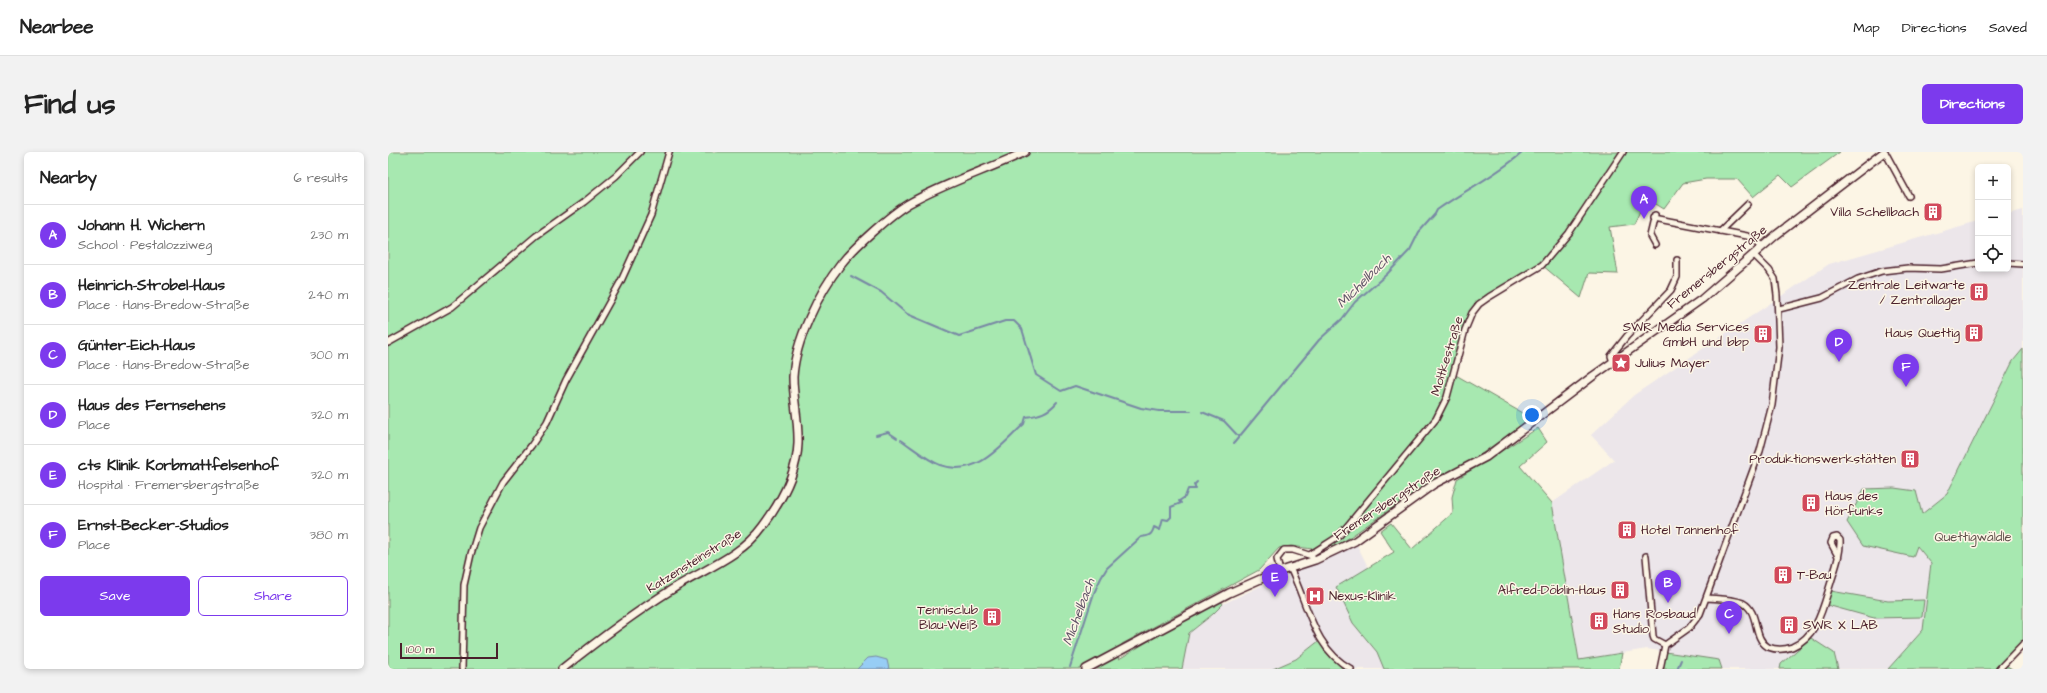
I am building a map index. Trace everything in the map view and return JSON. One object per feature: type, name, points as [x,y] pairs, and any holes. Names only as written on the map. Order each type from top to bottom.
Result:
[{"type":"main road","name":"Katzensteinstraße","points":[[562,669],[633,614],[673,588],[736,552],[762,528],[779,502],[791,475],[796,458],[798,444],[793,389],[794,361],[814,310],[825,287],[841,263],[890,216],[908,204],[1025,152]]},
{"type":"main road","name":"Fremersbergstraße","points":[[1086,669],[1229,593],[1313,557],[1355,541],[1434,484],[1486,456],[1613,362],[1702,299],[1762,246],[1884,152]]},
{"type":"street","points":[[388,343],[452,307],[536,236],[584,202],[616,176],[640,152]]},
{"type":"street","points":[[462,669],[464,585],[479,528],[503,482],[532,446],[547,422],[566,380],[622,281],[651,215],[669,152]]},
{"type":"street","name":"Moltkestraße","points":[[1313,557],[1339,536],[1436,419],[1447,398],[1465,330],[1476,309],[1489,297],[1542,265],[1569,233],[1623,152]]},
{"type":"street","name":"Fremersbergstraße","points":[[1884,152],[1909,196]]},
{"type":"street","points":[[1720,231],[1748,204]]},
{"type":"street","points":[[1655,245],[1650,236],[1654,217],[1748,236],[1762,246]]},
{"type":"street","points":[[1660,669],[1665,645],[1689,628],[1700,614],[1748,488],[1768,423],[1779,347],[1779,309],[1775,279],[1769,270],[1753,254]]},
{"type":"street","points":[[1613,362],[1611,356],[1627,336],[1671,290],[1677,277],[1678,260]]},
{"type":"street","points":[[1779,309],[1822,298],[1858,279],[1882,271],[1908,268],[1940,269],[1975,263]]},
{"type":"street","points":[[2011,263],[2023,264]]},
{"type":"street","points":[[1280,572],[1277,559],[1284,550],[1293,550],[1313,557]]},
{"type":"street","points":[[1646,556],[1653,636],[1654,639],[1665,645]]},
{"type":"street","points":[[1707,598],[1742,603],[1748,606],[1752,611],[1761,640],[1766,646],[1775,649],[1787,649],[1800,644],[1814,628],[1821,614],[1838,556]]},
{"type":"street","points":[[1290,568],[1320,640],[1332,654],[1351,669]]},
{"type":"street","points":[[1998,669],[2023,644]]},
{"type":"shaded area","points":[[2023,210],[2023,349],[2013,361],[1947,494],[1922,515],[1916,545],[1931,563],[1923,630],[1888,669],[1838,669],[1834,653],[1781,664],[1780,669],[1722,669],[1719,660],[1647,649],[1579,660],[1552,503],[1614,460],[1591,435],[1634,395],[1829,264],[1975,222],[1975,272],[2011,272],[2011,213]]},
{"type":"shaded area","points":[[1355,541],[1369,569],[1336,587],[1365,638],[1377,652],[1384,669],[1351,669],[1320,640],[1296,659],[1273,669],[1182,669],[1189,633],[1223,604]]},
{"type":"green space","points":[[388,152],[1840,152],[1792,187],[1780,175],[1753,197],[1737,179],[1706,179],[1683,183],[1664,209],[1646,198],[1634,224],[1610,227],[1618,274],[1589,273],[1581,298],[1542,265],[1479,304],[1472,313],[1454,374],[1531,418],[1469,463],[1434,479],[1334,548],[1325,541],[1312,549],[1291,546],[1279,548],[1259,570],[1122,644],[1119,659],[1219,598],[1223,604],[1189,633],[1182,669],[388,669]]},
{"type":"green space","name":"Quettigwäldle","points":[[2023,349],[2023,640],[2005,658],[2004,664],[2012,669],[1888,669],[1923,630],[1931,563],[1917,546],[1913,557],[1863,546],[1847,522],[1864,489],[1894,488],[1916,491],[1922,514],[1947,494],[2013,361]]},
{"type":"green space","points":[[1538,428],[1547,442],[1520,466],[1552,503],[1579,660],[1622,653],[1619,669],[1384,669],[1377,652],[1353,623],[1336,587],[1394,552],[1380,531],[1391,523],[1412,549],[1453,513],[1452,497],[1457,479]]},
{"type":"green space","points":[[1831,591],[1888,601],[1924,600],[1922,617],[1874,618],[1827,605]]},
{"type":"green space","points":[[1811,638],[1834,653],[1838,669],[1780,669],[1781,664]]},
{"type":"green space","points":[[1320,640],[1351,669],[1273,669],[1296,659]]},
{"type":"green space","points":[[1665,652],[1719,660],[1722,669],[1663,669]]},
{"type":"water","points":[[876,657],[887,660],[889,669],[857,669],[868,658]]},
{"type":"waterway","name":"Michelbach","points":[[1234,443],[1319,340],[1342,319],[1355,302],[1387,274],[1410,250],[1419,232],[1437,210],[1503,168],[1523,152]]},
{"type":"waterway","points":[[851,276],[881,292],[907,314],[959,336],[1005,321],[1014,321],[1022,329],[1036,375],[1061,391],[1075,386],[1141,408],[1159,411],[1191,411]]},
{"type":"waterway","points":[[901,440],[935,463],[953,468],[965,467],[977,464],[997,450],[1024,424],[1026,417],[1043,413],[1057,402]]},
{"type":"waterway","points":[[1202,412],[1224,421],[1239,437]]},
{"type":"waterway","points":[[876,435],[888,432],[897,438]]},
{"type":"waterway","name":"Michelbach","points":[[1070,667],[1094,593],[1107,568],[1141,537],[1150,535],[1154,527],[1160,530],[1163,519],[1168,520],[1171,517],[1171,507],[1181,503],[1179,501],[1185,497],[1188,489],[1196,489],[1194,485],[1197,482]]},
{"type":"waterway","points":[[1677,669],[1681,660]]},
{"type":"place","name":"Villa Schellbach","points":[[1933,212]]},
{"type":"place","name":"Johann H. Wichern","points":[[1644,219]]},
{"type":"place","name":"Zentrale Leitwarte / Zentrallager","points":[[1979,292]]},
{"type":"place","name":"Haus Quettig","points":[[1974,333]]},
{"type":"place","name":"SWR Media Services GmbH und bbp","points":[[1763,334]]},
{"type":"place","name":"Haus des Fernsehens","points":[[1839,362]]},
{"type":"place","name":"Julius Mayer","points":[[1621,363]]},
{"type":"place","name":"Ernst-Becker-Studios","points":[[1906,387]]},
{"type":"place","name":"Produktionswerkstätten","points":[[1910,459]]},
{"type":"place","name":"Haus des Hörfunks","points":[[1811,503]]},
{"type":"place","name":"Hotel Tannenhof","points":[[1627,530]]},
{"type":"place","name":"T-Bau","points":[[1783,575]]},
{"type":"place","name":"Alfred-Döblin-Haus","points":[[1620,590]]},
{"type":"place","name":"Nexus-Klinik","points":[[1315,596]]},
{"type":"place","name":"cts Klinik Korbmattfelsenhof","points":[[1275,597]]},
{"type":"place","name":"Heinrich-Strobel-Haus","points":[[1668,603]]},
{"type":"place","name":"Tennisclub Blau-Weiß","points":[[992,617]]},
{"type":"place","name":"Hans Rosbaud Studio","points":[[1599,621]]},
{"type":"place","name":"SWR X LAB","points":[[1789,625]]},
{"type":"place","name":"Günter-Eich-Haus","points":[[1729,634]]}]
